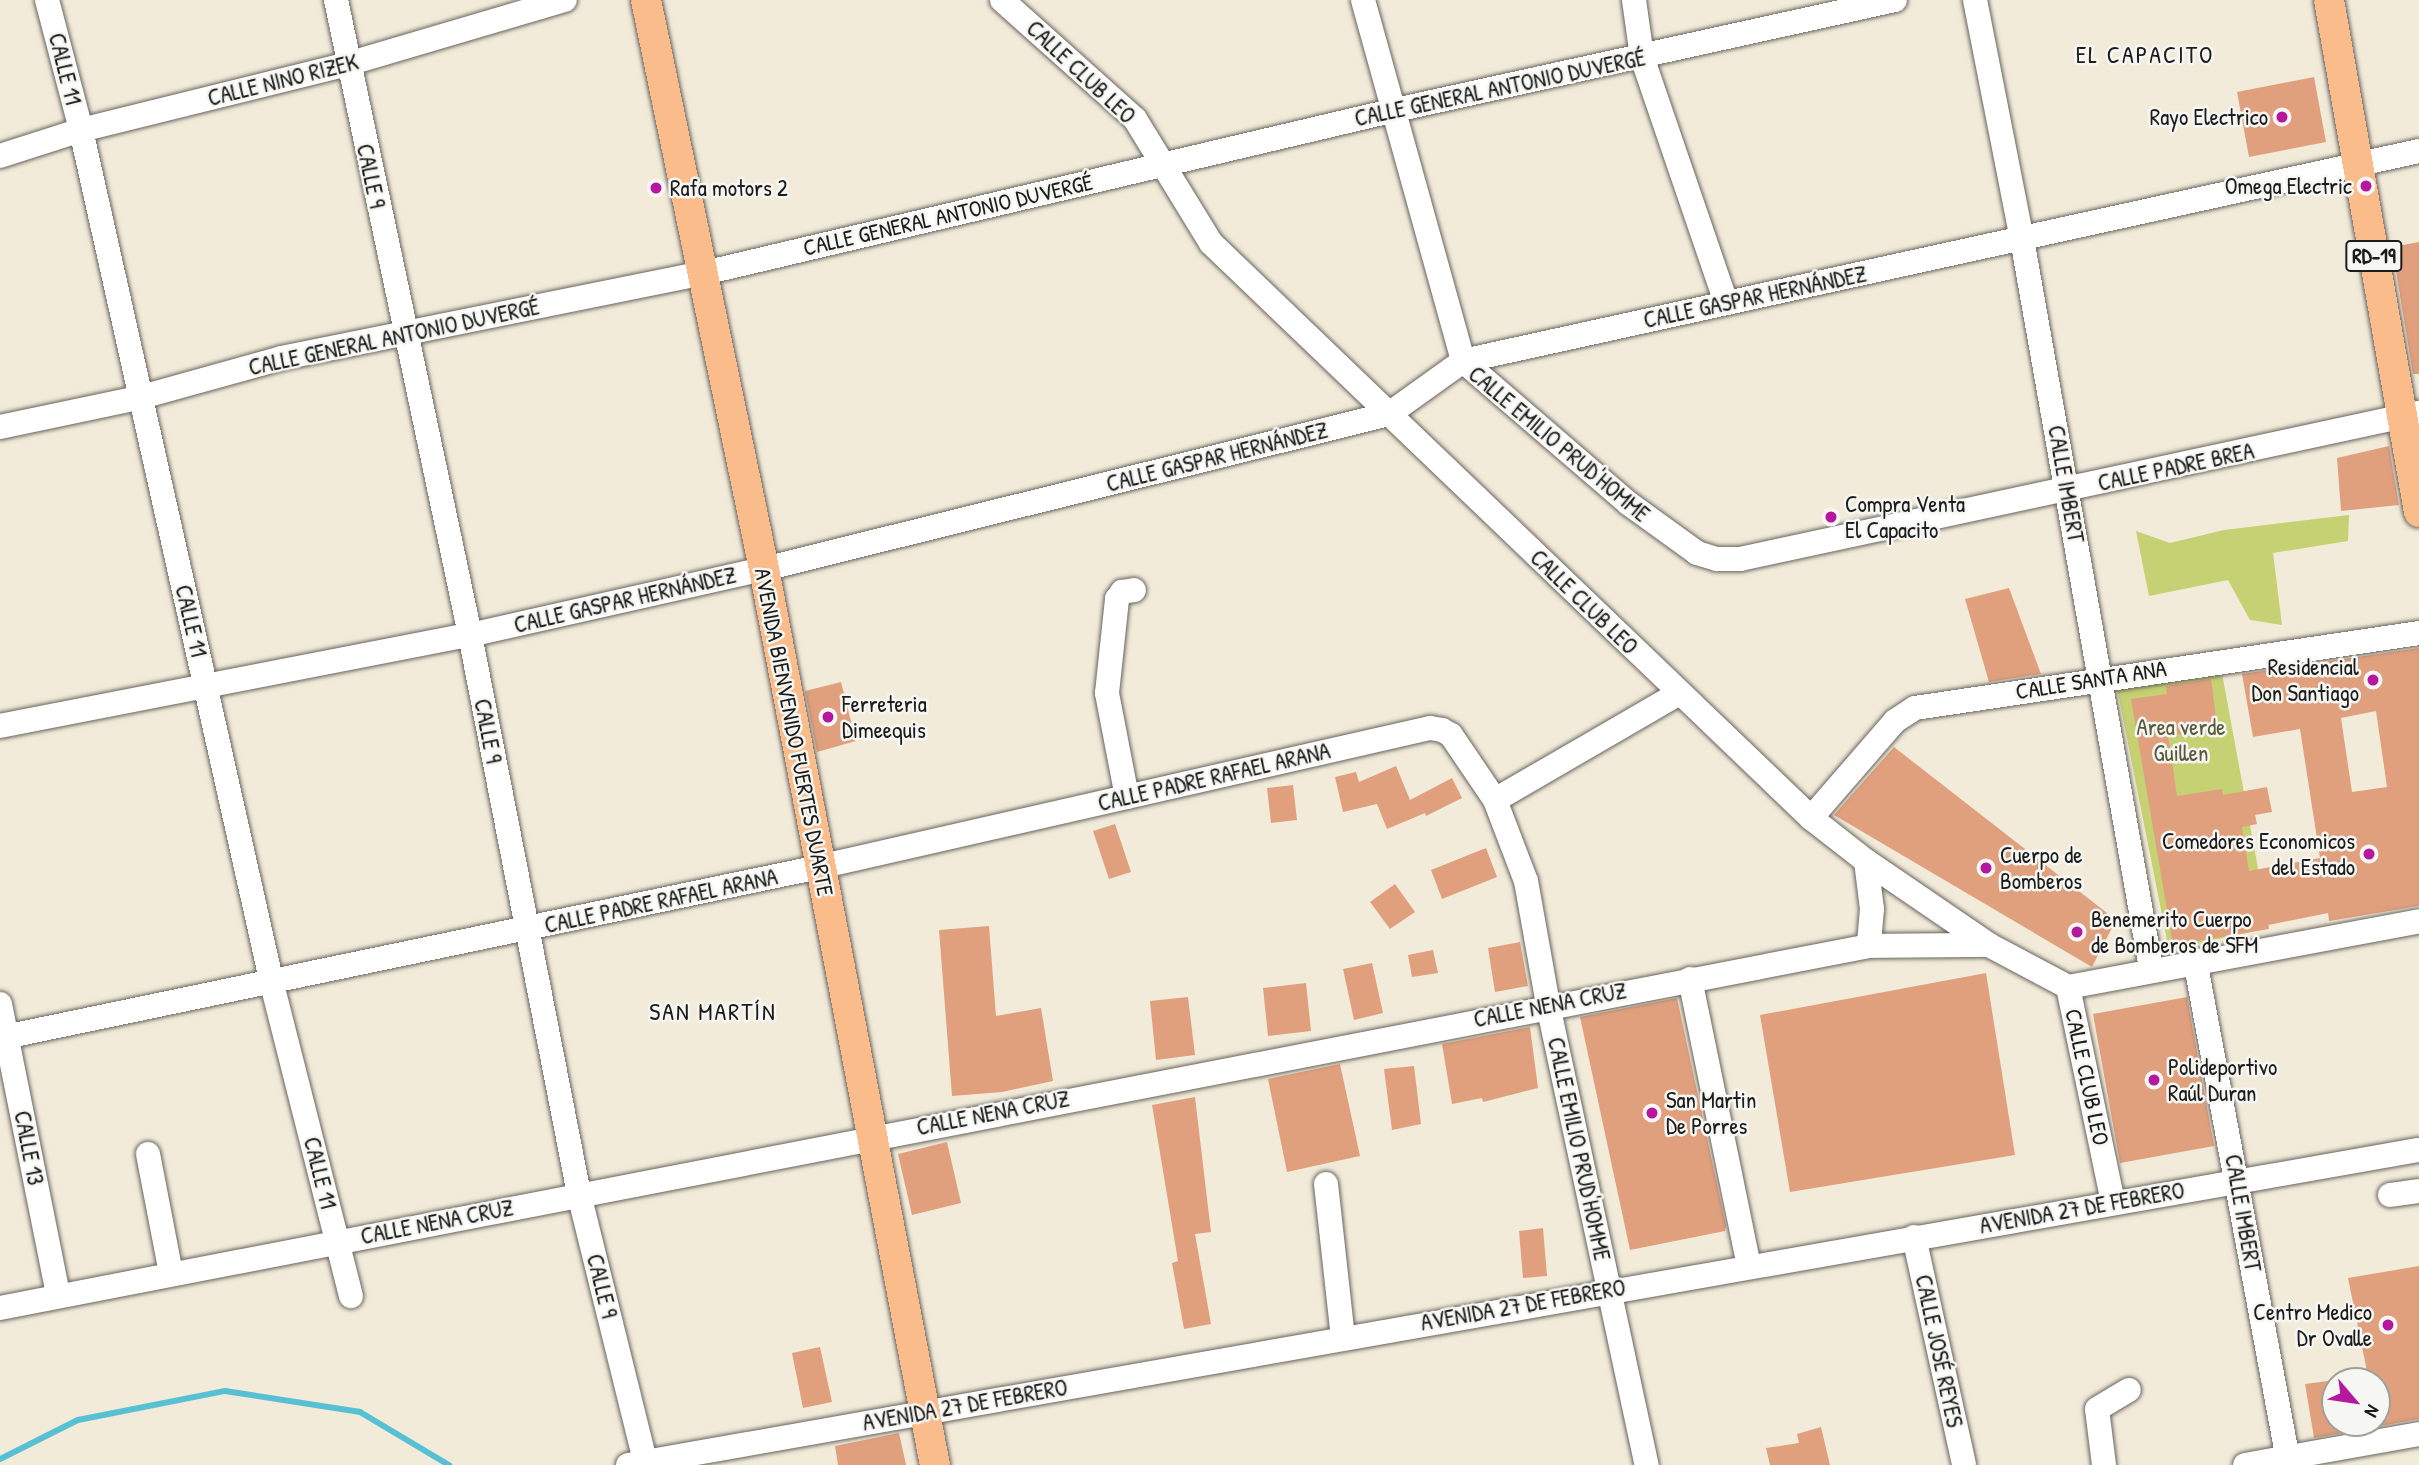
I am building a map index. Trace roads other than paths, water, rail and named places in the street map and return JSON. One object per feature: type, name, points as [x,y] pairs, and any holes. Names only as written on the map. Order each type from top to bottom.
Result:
[{"type":"main road","name":"AVENIDA BIENVENIDO FUERTES DUARTE","points":[[646,0],[764,569],[934,1465]]},
{"type":"main road","name":"RD-19","points":[[2329,0],[2358,164],[2410,415],[2419,512]]},
{"type":"street","name":"CALLE 11","points":[[47,0],[81,130],[138,398],[272,984],[351,1296]]},
{"type":"street","name":"CALLE 9","points":[[336,0],[347,64],[470,635],[525,930],[637,1463]]},
{"type":"street","name":"CALLE NINO RIZEK","points":[[0,156],[81,130],[347,64],[565,0]]},
{"type":"street","name":"CALLE CLUB LEO","points":[[1002,0],[1135,119],[1191,217],[1211,243],[1678,694],[1811,818],[1866,861],[1989,945],[2068,987],[2113,1203]]},
{"type":"street","name":"CALLE EMILIO PRUD'HOMME","points":[[1363,0],[1391,111],[1463,361],[1674,540],[1697,553],[1727,560]]},
{"type":"street","points":[[1634,0],[1642,57],[1726,302]]},
{"type":"street","name":"CALLE GENERAL ANTONIO DUVERGÉ","points":[[0,427],[138,398],[282,358],[704,273],[1391,111],[1895,0]]},
{"type":"street","name":"CALLE IMBERT","points":[[1975,0],[2068,491],[2151,968]]},
{"type":"street","name":"CALLE GASPAR HERNÁNDEZ","points":[[0,726],[470,635],[764,569],[1389,414],[1463,361],[2419,151]]},
{"type":"street","name":"CALLE PADRE BREA","points":[[1727,560],[2068,491],[2410,415]]},
{"type":"street","points":[[1127,797],[1107,693],[1117,600],[1122,592],[1134,590]]},
{"type":"street","name":"CALLE SANTA ANA","points":[[1811,818],[1905,713],[2101,678],[2419,632]]},
{"type":"street","points":[[1495,800],[1678,694]]},
{"type":"street","name":"CALLE PADRE RAFAEL ARANA","points":[[3,1037],[272,984],[819,867],[1430,728],[1442,730]]},
{"type":"street","name":"CALLE EMILIO PRUD'HOMME","points":[[1442,730],[1451,735],[1495,800],[1526,881],[1548,1005],[1647,1465]]},
{"type":"street","points":[[1866,861],[1872,909],[1868,946]]},
{"type":"street","points":[[2068,987],[2151,968],[2419,921]]},
{"type":"street","name":"CALLE NENA CRUZ","points":[[0,1308],[58,1293],[337,1242],[1548,1005],[1868,946],[1989,945]]},
{"type":"street","name":"CALLE IMBERT","points":[[2195,960],[2289,1461]]},
{"type":"street","points":[[1690,979],[1749,1266]]},
{"type":"street","name":"CALLE 13","points":[[0,1003],[3,1037],[58,1293]]},
{"type":"street","name":"AVENIDA 27 DE FEBRERO","points":[[637,1463],[2419,1150]]},
{"type":"street","points":[[148,1154],[171,1273]]},
{"type":"street","points":[[1326,1184],[1343,1338]]},
{"type":"street","points":[[2390,1195],[2419,1191]]},
{"type":"street","name":"CALLE JOSÉ REYES","points":[[1914,1237],[1964,1465]]},
{"type":"street","points":[[2104,1465],[2097,1409],[2129,1390]]},
{"type":"street","points":[[2245,1465],[2289,1461],[2419,1434]]},
{"type":"waterway","points":[[0,1459],[78,1420],[225,1391],[360,1412],[449,1465]]},
{"type":"place","name":"Rayo Electrico","points":[[2282,117]]},
{"type":"place","name":"Omega Electric","points":[[2366,186]]},
{"type":"place","name":"Rafa motors 2","points":[[656,188]]},
{"type":"place","name":"Compra Venta El Capacito","points":[[1831,517]]},
{"type":"place","name":"Residencial Don Santiago","points":[[2373,680]]},
{"type":"place","name":"Ferreteria Dimeequis","points":[[828,717]]},
{"type":"place","name":"Comedores Economicos del Estado","points":[[2369,854]]},
{"type":"place","name":"Cuerpo de Bomberos","points":[[1986,868]]},
{"type":"place","name":"Benemerito Cuerpo de Bomberos de SFM","points":[[2077,932]]},
{"type":"place","name":"Polideportivo Raúl Duran","points":[[2154,1080]]},
{"type":"place","name":"San Martin De Porres","points":[[1652,1113]]},
{"type":"place","name":"Centro Medico Dr Ovalle","points":[[2388,1325]]},
{"type":"district","name":"EL CAPACITO","points":[[2145,55]]},
{"type":"district","name":"SAN MARTÍN","points":[[713,1012]]},
{"type":"park label","name":"Area verde Guillen","points":[[2181,740]]}]
